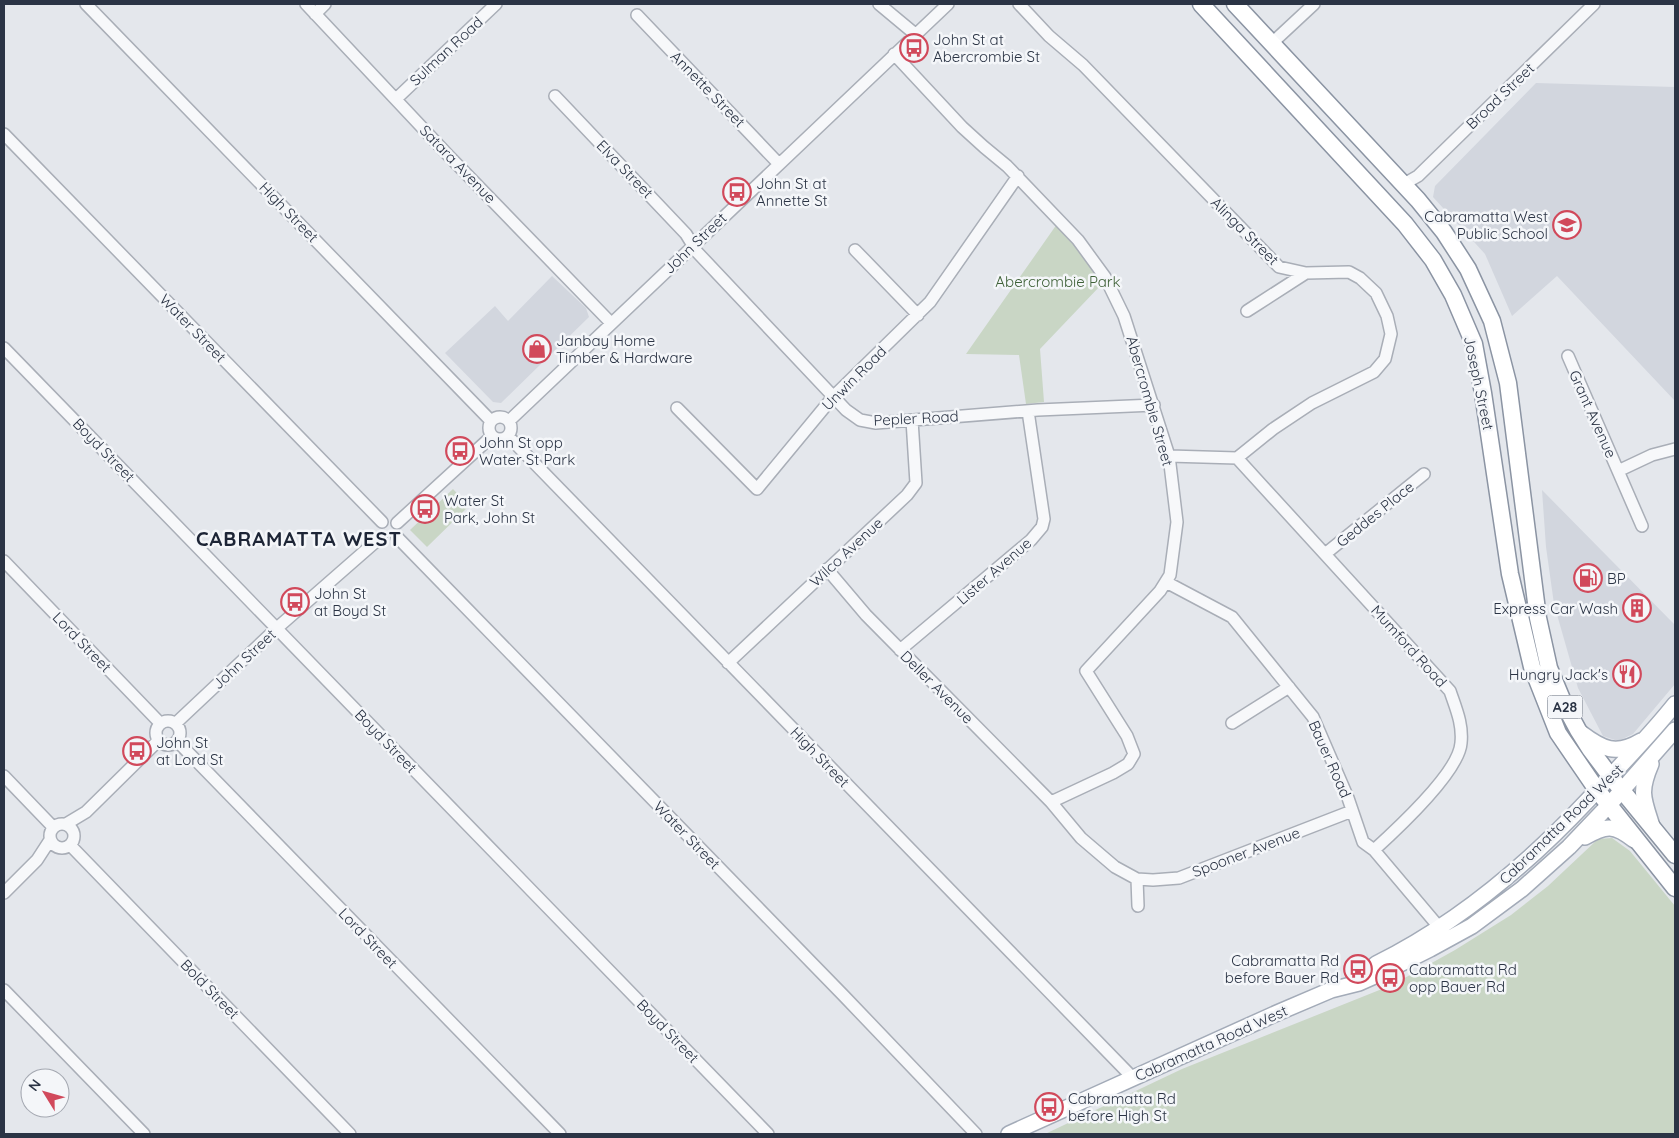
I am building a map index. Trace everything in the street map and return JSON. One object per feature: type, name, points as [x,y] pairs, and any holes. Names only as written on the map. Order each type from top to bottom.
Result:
[{"type":"highway","name":"Joseph Street","points":[[1202,4],[1405,224],[1433,260],[1453,295],[1474,344],[1484,394],[1510,574],[1532,667],[1558,733],[1609,805]]},
{"type":"highway","name":"Joseph Street","points":[[1235,4],[1404,184],[1435,220],[1468,269],[1492,321],[1508,383],[1538,618],[1548,668],[1578,730],[1622,790]]},
{"type":"highway","name":"A28","points":[[1622,790],[1675,855]]},
{"type":"highway","name":"A28","points":[[1609,805],[1675,888]]},
{"type":"main road","name":"Cabramatta Road West","points":[[1444,933],[1472,906],[1544,844],[1650,735],[1675,704]]},
{"type":"main road","points":[[1578,730],[1599,745],[1613,750],[1630,747],[1650,735]]},
{"type":"main road","name":"Cabramatta Road West","points":[[1008,1134],[1331,990],[1355,974],[1495,910],[1569,847],[1675,730]]},
{"type":"main road","points":[[1652,827],[1645,804],[1643,787],[1657,751]]},
{"type":"main road","points":[[1569,847],[1595,831],[1610,827],[1626,833],[1645,848]]},
{"type":"street","name":"High Street","points":[[86,4],[491,421]]},
{"type":"street","name":"Satara Avenue","points":[[306,4],[612,323]]},
{"type":"street","points":[[315,14],[325,4]]},
{"type":"street","name":"Sulman Road","points":[[396,99],[496,4]]},
{"type":"street","points":[[880,4],[915,34]]},
{"type":"street","name":"John Street","points":[[508,422],[692,245],[948,4]]},
{"type":"street","name":"Alinga Street","points":[[1019,4],[1049,36],[1083,65],[1279,267],[1306,273],[1349,272],[1360,278],[1376,293],[1387,316],[1391,334],[1385,359],[1374,372],[1312,403],[1272,429],[1237,458]]},
{"type":"street","points":[[1271,44],[1314,4]]},
{"type":"street","name":"Broad Street","points":[[1404,184],[1418,176],[1594,4]]},
{"type":"street","name":"Annette Street","points":[[637,15],[779,164]]},
{"type":"street","name":"Abercrombie Street","points":[[894,54],[973,138],[1018,176],[1078,240],[1105,277],[1124,316],[1170,456],[1177,522],[1170,575],[1160,591],[1086,671],[1127,736],[1134,754],[1128,764],[1113,773],[1051,802]]},
{"type":"street","name":"Elva Street","points":[[554,96],[686,234],[692,245]]},
{"type":"street","name":"Water Street","points":[[4,134],[382,522]]},
{"type":"street","name":"Unwin Road","points":[[677,408],[756,489],[832,397],[918,315],[942,285],[1018,176]]},
{"type":"street","name":"Pepler Road","points":[[692,245],[832,397],[860,420],[876,423],[1028,411],[1154,405]]},
{"type":"street","points":[[855,250],[918,315]]},
{"type":"street","points":[[1247,312],[1306,273]]},
{"type":"street","name":"Boyd Street","points":[[4,348],[768,1134]]},
{"type":"street","name":"Grant Avenue","points":[[1568,356],[1642,526]]},
{"type":"street","name":"Lister Avenue","points":[[900,650],[1031,540],[1042,527],[1044,519],[1028,411]]},
{"type":"street","points":[[499,417],[506,418],[511,428],[508,436],[502,439],[491,437],[488,429],[491,421],[499,417]]},
{"type":"street","name":"Wilco Avenue","points":[[728,663],[907,495],[916,483],[912,420]]},
{"type":"street","name":"High Street","points":[[508,436],[1133,1078]]},
{"type":"street","points":[[397,523],[491,437]]},
{"type":"street","name":"Grant Avenue","points":[[1618,471],[1652,455],[1675,449]]},
{"type":"street","points":[[1170,456],[1237,458]]},
{"type":"street","name":"Mumford Road","points":[[1237,458],[1450,691],[1461,721],[1461,746],[1453,764],[1416,811],[1374,850]]},
{"type":"street","name":"Geddes Place","points":[[1325,554],[1424,474]]},
{"type":"street","points":[[388,519],[397,523],[399,529],[397,537],[388,540],[380,537],[378,528],[382,522],[388,519]]},
{"type":"street","name":"John Street","points":[[176,723],[277,628],[380,537]]},
{"type":"street","name":"Water Street","points":[[397,537],[838,989],[976,1134]]},
{"type":"street","name":"Lord Street","points":[[4,561],[160,723]]},
{"type":"street","name":"Deller Avenue","points":[[827,569],[866,615],[1051,802]]},
{"type":"street","name":"Bauer Road","points":[[1166,582],[1232,617],[1289,687],[1313,718],[1363,842],[1374,850],[1444,933]]},
{"type":"street","points":[[1232,723],[1289,687]]},
{"type":"street","points":[[168,720],[176,723],[180,729],[178,741],[170,745],[165,745],[158,741],[155,733],[160,723],[168,720]]},
{"type":"street","points":[[70,828],[158,741]]},
{"type":"street","name":"Lord Street","points":[[178,741],[560,1134]]},
{"type":"street","points":[[4,776],[53,827]]},
{"type":"street","points":[[1051,802],[1081,838],[1115,867],[1136,880],[1138,906]]},
{"type":"street","name":"Spooner Avenue","points":[[1136,880],[1179,878],[1352,811]]},
{"type":"street","points":[[60,844],[49,833],[58,824],[70,828]]},
{"type":"street","points":[[4,893],[37,860],[60,844],[73,840],[70,828]]},
{"type":"street","name":"Bold Street","points":[[60,844],[350,1134]]},
{"type":"street","points":[[4,990],[144,1134]]},
{"type":"shaded area","name":"Cabramatta West Public School","points":[[1536,83],[1675,87],[1675,401],[1557,276],[1512,316],[1485,254],[1433,197],[1435,186]]},
{"type":"shaded area","points":[[552,276],[586,308],[589,317],[501,403],[493,402],[445,353],[495,306],[508,321]]},
{"type":"shaded area","points":[[1542,490],[1675,625],[1675,684],[1633,734],[1618,741],[1603,736],[1578,688],[1554,604],[1546,547]]},
{"type":"green space","name":"Abercrombie Park","points":[[1057,224],[1086,260],[1101,285],[1040,349],[1044,402],[1026,404],[1019,355],[966,354]]},
{"type":"green space","points":[[453,489],[469,506],[427,547],[410,530]]},
{"type":"green space","points":[[1612,838],[1630,851],[1675,906],[1675,1134],[1045,1134],[1182,1069],[1392,985],[1455,950],[1511,915],[1548,886],[1598,839]]},
{"type":"place","name":"John St at Abercrombie St","points":[[914,48]]},
{"type":"place","name":"John St at Annette St","points":[[737,192]]},
{"type":"place","name":"Cabramatta West Public School","points":[[1567,225]]},
{"type":"place","name":"Janbay Home Timber & Hardware","points":[[537,349]]},
{"type":"place","name":"John St opp Water St Park","points":[[460,451]]},
{"type":"place","name":"Water St Park, John St","points":[[425,509]]},
{"type":"place","name":"BP","points":[[1588,578]]},
{"type":"place","name":"John St at Boyd St","points":[[295,602]]},
{"type":"place","name":"Express Car Wash","points":[[1637,608]]},
{"type":"place","name":"Hungry Jack's","points":[[1627,674]]},
{"type":"place","name":"John St at Lord St","points":[[137,751]]},
{"type":"place","name":"Cabramatta Rd before Bauer Rd","points":[[1358,969]]},
{"type":"place","name":"Cabramatta Rd opp Bauer Rd","points":[[1390,978]]},
{"type":"place","name":"Cabramatta Rd before High St","points":[[1049,1107]]},
{"type":"district","name":"CABRAMATTA WEST","points":[[299,538]]}]
